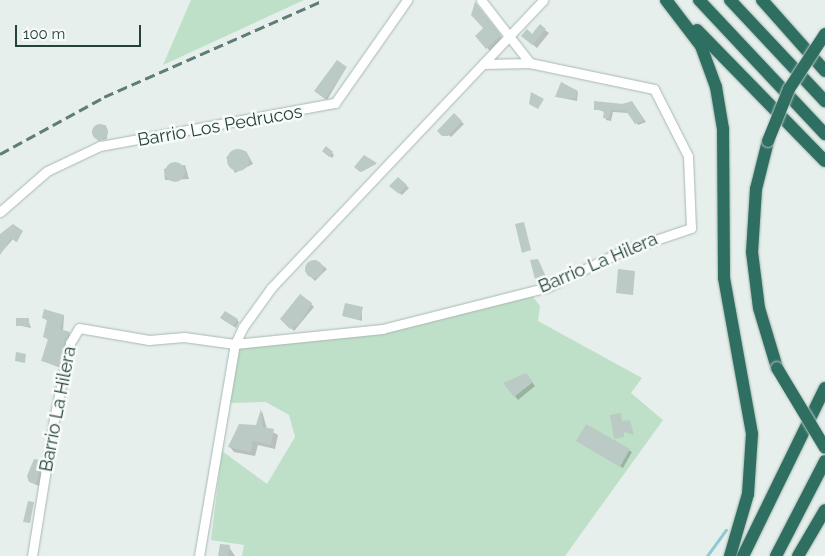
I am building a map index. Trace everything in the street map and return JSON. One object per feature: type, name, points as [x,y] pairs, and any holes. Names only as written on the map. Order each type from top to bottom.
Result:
[{"type":"highway","points":[[666,0],[825,161]]},
{"type":"highway","points":[[666,0],[701,46],[716,87],[724,129],[724,278],[752,434],[748,494],[730,556]]},
{"type":"highway","points":[[699,0],[825,134]]},
{"type":"highway","points":[[730,0],[825,101]]},
{"type":"highway","points":[[762,0],[825,72]]},
{"type":"highway","points":[[825,34],[789,88],[768,141],[756,189],[752,252],[760,316],[777,368],[825,448]]},
{"type":"highway","points":[[743,556],[825,388]]},
{"type":"highway","points":[[776,556],[825,461]]},
{"type":"highway","points":[[798,556],[825,510]]},
{"type":"street","name":"Barrio Los Pedrucos","points":[[0,212],[47,171],[100,146],[335,103],[407,0]]},
{"type":"street","points":[[481,0],[512,34],[530,63]]},
{"type":"street","points":[[199,556],[235,344],[271,288],[543,0]]},
{"type":"street","name":"Barrio La Hilera","points":[[32,556],[70,343],[79,328],[149,340],[184,337],[235,344],[414,322],[548,287],[620,252],[691,228],[688,156],[654,89],[530,63],[482,64]]},
{"type":"green space","points":[[191,0],[304,0],[163,65]]},
{"type":"green space","points":[[530,293],[540,306],[538,321],[642,378],[631,393],[663,420],[565,556],[242,556],[244,545],[211,540],[222,451],[267,484],[295,437],[289,415],[266,402],[229,403],[238,349],[379,331]]},
{"type":"building","points":[[475,2],[501,35],[486,49],[475,36],[483,28],[471,15]]},
{"type":"building","points":[[540,24],[546,29],[532,45],[521,36],[527,29],[532,34]]},
{"type":"building","points":[[337,60],[347,67],[325,99],[314,91]]},
{"type":"building","points":[[561,82],[578,91],[575,99],[555,97]]},
{"type":"building","points":[[531,92],[544,99],[538,109],[529,104]]},
{"type":"building","points":[[594,101],[623,104],[632,101],[644,120],[635,124],[626,111],[611,110],[609,119],[603,118],[604,110],[594,110]]},
{"type":"building","points":[[454,113],[462,121],[448,136],[442,136],[437,131]]},
{"type":"building","points":[[100,124],[108,132],[100,140],[92,132]]},
{"type":"building","points":[[326,146],[333,152],[329,157],[322,151]]},
{"type":"building","points":[[238,149],[246,152],[249,160],[246,168],[238,171],[230,168],[227,160],[230,152]]},
{"type":"building","points":[[364,155],[377,163],[360,172],[354,167]]},
{"type":"building","points":[[175,162],[182,165],[185,172],[182,179],[175,182],[168,179],[165,172],[168,165]]},
{"type":"building","points":[[398,177],[407,185],[399,194],[389,186]]},
{"type":"building","points":[[524,222],[531,250],[522,253],[515,224]]},
{"type":"building","points":[[13,224],[23,231],[16,242],[11,238],[0,255],[0,234]]},
{"type":"building","points":[[538,259],[547,279],[536,283],[530,260]]},
{"type":"building","points":[[314,260],[320,263],[323,269],[320,275],[314,278],[308,275],[305,269],[308,263]]},
{"type":"building","points":[[618,269],[635,271],[633,295],[616,293]]},
{"type":"building","points":[[300,294],[312,303],[299,324],[290,329],[280,319]]},
{"type":"building","points":[[345,303],[363,307],[360,320],[342,316]]},
{"type":"building","points":[[44,309],[64,315],[60,329],[70,332],[59,366],[41,361],[48,339],[43,337],[47,320],[42,318]]},
{"type":"building","points":[[225,311],[238,319],[233,326],[220,318]]},
{"type":"building","points":[[16,318],[29,318],[29,326],[16,326]]},
{"type":"building","points":[[16,352],[26,354],[25,363],[15,361]]},
{"type":"building","points":[[526,373],[533,382],[514,397],[503,383]]},
{"type":"building","points":[[261,409],[263,427],[274,429],[271,445],[253,441],[251,452],[228,447],[239,424],[256,425]]},
{"type":"building","points":[[621,413],[622,421],[630,420],[634,435],[624,432],[624,437],[614,439],[610,415]]},
{"type":"building","points":[[586,424],[630,449],[620,467],[576,441]]},
{"type":"building","points":[[34,459],[41,460],[37,484],[29,482],[27,476]]},
{"type":"building","points":[[28,501],[34,502],[30,523],[23,522]]},
{"type":"building","points":[[220,544],[230,545],[228,556],[218,556]]},
{"type":"waterway","points":[[707,556],[726,530]]},
{"type":"railway","points":[[0,154],[104,97],[324,0]]}]
